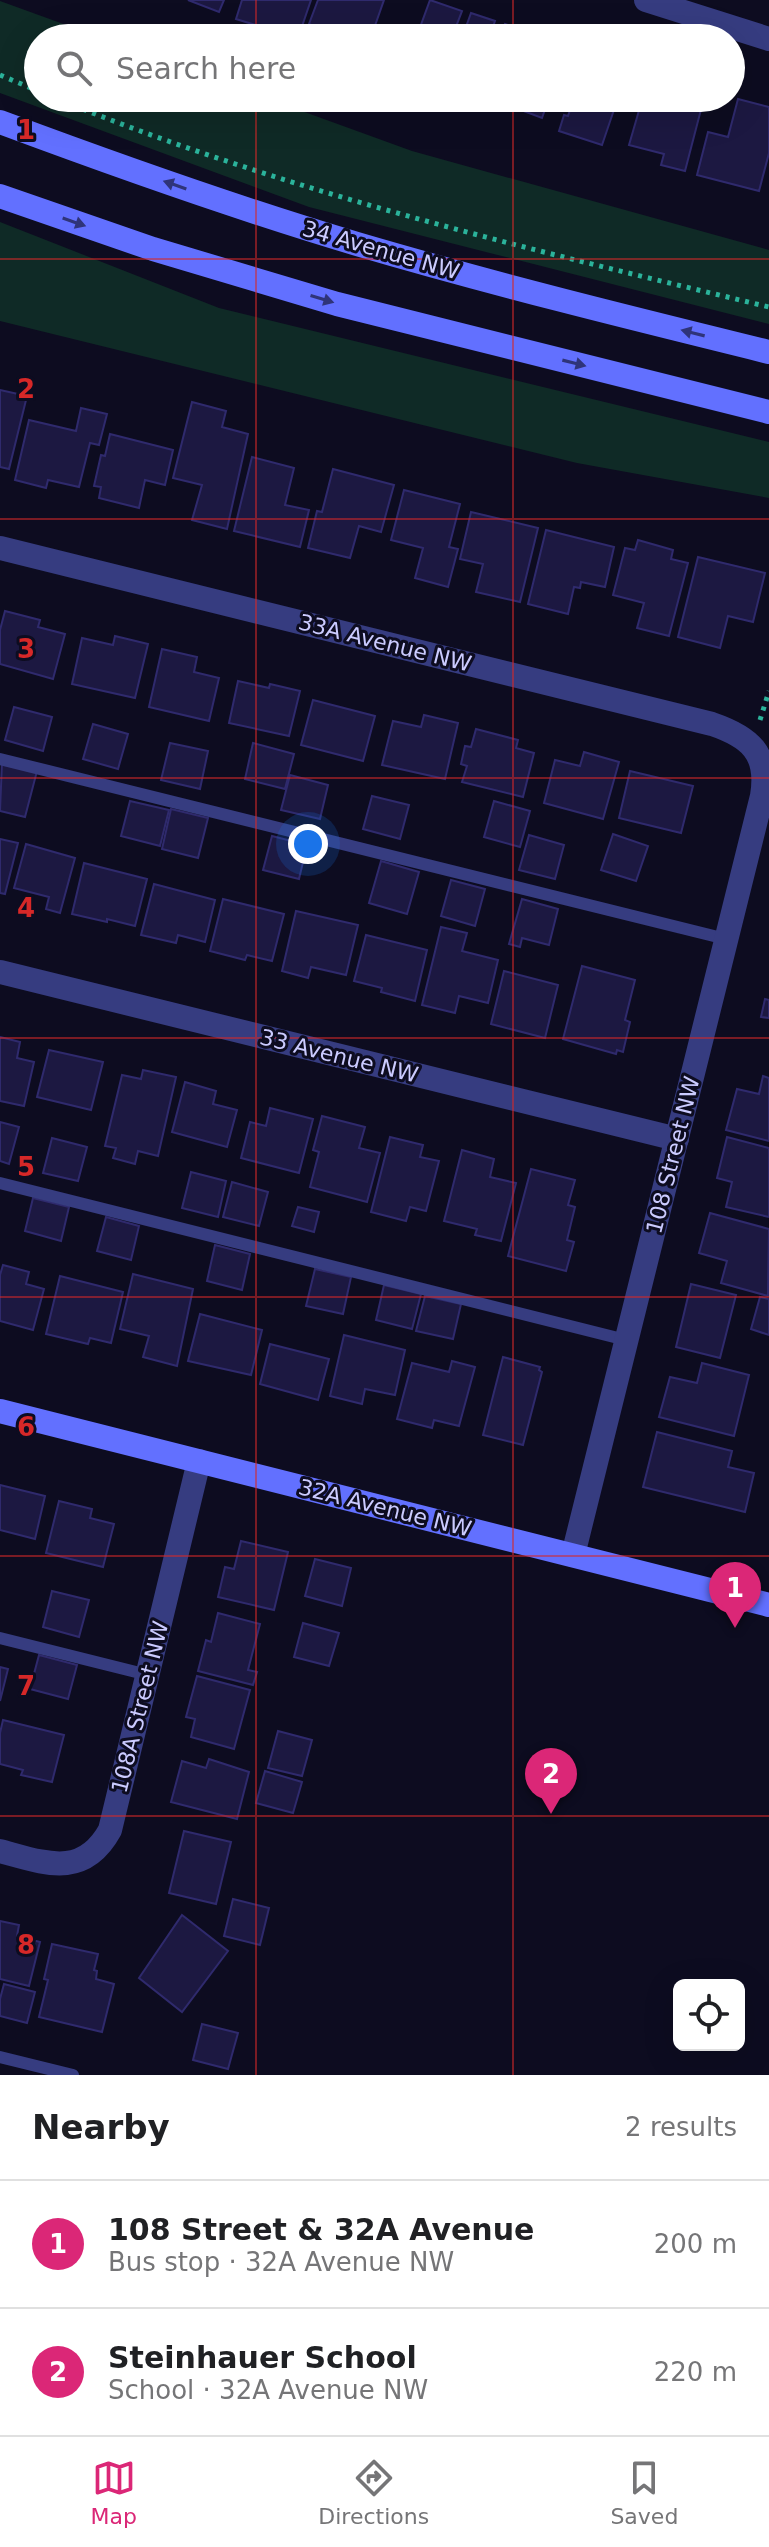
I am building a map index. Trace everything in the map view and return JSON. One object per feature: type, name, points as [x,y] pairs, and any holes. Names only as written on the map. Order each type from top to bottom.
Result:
[{"type":"main road","name":"34 Avenue NW","points":[[0,122],[216,199],[356,244],[484,280],[769,352]]},
{"type":"main road","points":[[0,196],[153,249],[337,304],[769,412]]},
{"type":"main road","name":"32A Avenue NW","points":[[0,1411],[769,1605]]},
{"type":"street","points":[[646,0],[718,24]]},
{"type":"street","points":[[677,0],[704,20]]},
{"type":"street","points":[[745,32],[769,39]]},
{"type":"street","name":"33A Avenue NW","points":[[0,548],[712,724],[743,737],[753,744],[760,755]]},
{"type":"street","name":"108 Street NW","points":[[573,1555],[765,782],[760,755]]},
{"type":"street","name":"33 Avenue NW","points":[[0,972],[677,1139]]},
{"type":"street","name":"108A Street NW","points":[[0,1851],[39,1861],[70,1864],[94,1853],[110,1830],[199,1461]]},
{"type":"lane","points":[[0,759],[726,939]]},
{"type":"lane","points":[[0,1183],[626,1340]]},
{"type":"lane","points":[[0,1638],[148,1675]]},
{"type":"lane","points":[[0,2057],[73,2075]]},
{"type":"path","points":[[0,75],[24,85]]},
{"type":"path","points":[[94,112],[300,185],[592,265],[769,307]]},
{"type":"green space","points":[[0,1],[63,24],[24,24],[24,102],[0,93]]},
{"type":"green space","points":[[52,112],[305,112],[412,151],[769,250],[769,324],[309,207]]},
{"type":"green space","points":[[0,222],[219,308],[769,442],[769,498],[577,463],[0,321]]},
{"type":"building","points":[[188,0],[224,0],[219,12]]},
{"type":"building","points":[[242,0],[311,0],[303,24],[252,24],[236,19]]},
{"type":"building","points":[[318,0],[384,0],[376,24],[309,24]]},
{"type":"building","points":[[430,0],[462,11],[457,24],[421,24]]},
{"type":"building","points":[[471,13],[495,21],[494,24],[467,24]]},
{"type":"building","points":[[745,101],[769,107],[769,153],[759,191],[697,175],[708,132],[728,137],[735,112],[745,112]]},
{"type":"building","points":[[526,112],[544,112],[542,118]]},
{"type":"building","points":[[569,112],[613,112],[602,145],[559,131],[564,115],[568,116]]},
{"type":"building","points":[[639,112],[700,112],[685,171],[661,165],[664,154],[629,145]]},
{"type":"building","points":[[0,390],[27,396],[9,469],[0,467]]},
{"type":"building","points":[[192,402],[226,411],[222,427],[248,434],[227,529],[192,520],[202,485],[173,478]]},
{"type":"building","points":[[81,408],[107,414],[99,445],[90,443],[79,487],[48,480],[46,488],[15,480],[29,420],[76,431]]},
{"type":"building","points":[[110,434],[173,450],[165,485],[145,480],[139,508],[99,498],[101,487],[94,486],[101,455],[105,456]]},
{"type":"building","points":[[252,457],[294,468],[285,505],[309,510],[300,547],[234,531]]},
{"type":"building","points":[[333,469],[394,485],[381,532],[359,526],[350,558],[308,548],[317,511],[322,512]]},
{"type":"building","points":[[404,490],[460,504],[449,547],[458,549],[448,587],[415,578],[423,548],[391,540]]},
{"type":"building","points":[[471,512],[538,528],[520,602],[476,592],[483,564],[460,559]]},
{"type":"building","points":[[546,530],[614,547],[605,587],[581,582],[580,588],[574,587],[568,614],[528,604]]},
{"type":"building","points":[[638,540],[673,550],[671,559],[688,563],[669,636],[637,628],[644,603],[613,595],[625,548],[635,550]]},
{"type":"building","points":[[698,557],[765,573],[753,622],[728,616],[720,648],[678,637]]},
{"type":"building","points":[[5,611],[40,620],[38,627],[65,634],[53,679],[0,664],[0,630]]},
{"type":"building","points":[[115,636],[148,644],[135,698],[72,684],[82,638],[113,645]]},
{"type":"building","points":[[162,649],[197,657],[194,672],[219,678],[209,721],[149,707]]},
{"type":"building","points":[[238,681],[300,691],[289,736],[229,723]]},
{"type":"building","points":[[313,700],[375,716],[363,761],[301,745]]},
{"type":"building","points":[[14,707],[52,717],[43,751],[5,740]]},
{"type":"building","points":[[424,715],[458,723],[445,779],[382,765],[393,721],[421,727]]},
{"type":"building","points":[[93,724],[128,734],[118,769],[83,759]]},
{"type":"building","points":[[476,729],[518,740],[516,748],[534,753],[523,797],[462,782],[467,766],[461,764],[465,746],[471,747]]},
{"type":"building","points":[[170,743],[208,751],[200,789],[161,780]]},
{"type":"building","points":[[253,743],[294,754],[285,789],[245,779]]},
{"type":"building","points":[[584,752],[619,762],[603,819],[544,803],[555,760],[580,766]]},
{"type":"building","points":[[2,762],[37,771],[25,817],[0,811]]},
{"type":"building","points":[[630,771],[693,786],[681,833],[619,818]]},
{"type":"building","points":[[290,775],[328,785],[320,819],[281,810]]},
{"type":"building","points":[[372,796],[409,805],[400,839],[363,829]]},
{"type":"building","points":[[130,801],[169,810],[160,846],[121,836]]},
{"type":"building","points":[[494,801],[530,811],[520,847],[484,837]]},
{"type":"building","points":[[171,809],[208,818],[198,858],[162,849]]},
{"type":"building","points":[[613,834],[648,846],[636,881],[601,870]]},
{"type":"building","points":[[529,835],[564,845],[555,879],[519,870]]},
{"type":"building","points":[[272,836],[307,845],[299,879],[263,870]]},
{"type":"building","points":[[0,839],[18,843],[5,894],[0,893]]},
{"type":"building","points":[[26,844],[75,858],[60,913],[46,909],[49,897],[14,888]]},
{"type":"building","points":[[381,861],[419,872],[407,914],[369,903]]},
{"type":"building","points":[[84,863],[147,879],[135,926],[72,914]]},
{"type":"building","points":[[451,880],[485,889],[475,926],[441,916]]},
{"type":"building","points":[[154,884],[215,900],[205,942],[178,935],[176,943],[141,935]]},
{"type":"building","points":[[223,899],[284,914],[272,961],[247,955],[245,960],[210,951]]},
{"type":"building","points":[[522,899],[558,909],[549,945],[522,938],[520,947],[509,944]]},
{"type":"building","points":[[296,911],[358,925],[346,975],[311,967],[308,978],[282,971]]},
{"type":"building","points":[[441,927],[467,933],[462,951],[498,960],[488,1003],[459,996],[455,1013],[422,1005]]},
{"type":"building","points":[[366,935],[427,950],[415,1001],[354,981]]},
{"type":"building","points":[[582,966],[635,980],[625,1020],[630,1022],[623,1052],[617,1050],[616,1054],[563,1039]]},
{"type":"building","points":[[504,971],[558,985],[545,1038],[491,1024]]},
{"type":"building","points":[[765,999],[769,1000],[769,1018],[761,1017]]},
{"type":"building","points":[[0,1037],[20,1042],[17,1058],[34,1062],[24,1106],[0,1101]]},
{"type":"building","points":[[49,1050],[103,1062],[91,1110],[37,1097]]},
{"type":"building","points":[[143,1070],[176,1077],[158,1156],[138,1151],[135,1164],[113,1158],[116,1148],[105,1146],[122,1075],[141,1079]]},
{"type":"building","points":[[763,1076],[769,1078],[769,1141],[726,1130],[737,1089],[759,1094]]},
{"type":"building","points":[[185,1082],[216,1091],[213,1104],[237,1110],[227,1147],[172,1132]]},
{"type":"building","points":[[270,1108],[313,1119],[299,1173],[241,1158],[250,1122],[266,1126]]},
{"type":"building","points":[[322,1116],[365,1127],[359,1148],[380,1153],[367,1202],[310,1187],[319,1152],[313,1150]]},
{"type":"building","points":[[0,1122],[19,1127],[9,1164],[0,1161]]},
{"type":"building","points":[[390,1137],[423,1145],[420,1157],[439,1161],[426,1211],[410,1207],[406,1221],[371,1212]]},
{"type":"building","points":[[727,1137],[769,1148],[769,1217],[726,1207],[732,1182],[717,1178]]},
{"type":"building","points":[[52,1138],[87,1147],[78,1181],[43,1173]]},
{"type":"building","points":[[462,1150],[494,1159],[490,1177],[516,1183],[501,1241],[475,1235],[477,1229],[444,1221]]},
{"type":"building","points":[[531,1169],[575,1180],[568,1205],[575,1207],[567,1240],[574,1242],[566,1271],[508,1256]]},
{"type":"building","points":[[191,1172],[226,1181],[218,1217],[182,1208]]},
{"type":"building","points":[[232,1182],[268,1192],[259,1226],[223,1217]]},
{"type":"building","points":[[33,1198],[69,1207],[61,1241],[25,1231]]},
{"type":"building","points":[[298,1207],[319,1212],[314,1232],[292,1226]]},
{"type":"building","points":[[710,1213],[769,1229],[768,1296],[721,1283],[727,1261],[699,1253]]},
{"type":"building","points":[[106,1217],[139,1226],[131,1260],[97,1251]]},
{"type":"building","points":[[215,1245],[250,1254],[242,1290],[207,1281]]},
{"type":"building","points":[[3,1265],[29,1272],[26,1284],[44,1289],[33,1330],[0,1321],[0,1275]]},
{"type":"building","points":[[315,1269],[351,1277],[343,1314],[306,1306]]},
{"type":"building","points":[[133,1274],[193,1289],[177,1366],[143,1357],[149,1336],[120,1329]]},
{"type":"building","points":[[60,1276],[123,1292],[111,1343],[90,1338],[88,1344],[46,1334]]},
{"type":"building","points":[[691,1284],[736,1295],[720,1358],[676,1347]]},
{"type":"building","points":[[384,1285],[421,1294],[412,1329],[376,1320]]},
{"type":"building","points":[[425,1296],[461,1304],[453,1339],[416,1331]]},
{"type":"building","points":[[760,1297],[769,1299],[769,1335],[751,1329]]},
{"type":"building","points":[[200,1314],[262,1330],[251,1375],[188,1361]]},
{"type":"building","points":[[344,1335],[405,1350],[395,1395],[365,1389],[362,1404],[330,1396]]},
{"type":"building","points":[[270,1344],[329,1359],[318,1400],[260,1384]]},
{"type":"building","points":[[503,1357],[540,1367],[542,1372],[523,1445],[483,1435]]},
{"type":"building","points":[[452,1361],[475,1367],[459,1426],[434,1420],[432,1428],[397,1419],[412,1363],[449,1372]]},
{"type":"building","points":[[702,1363],[749,1375],[734,1436],[659,1417],[670,1377],[697,1383]]},
{"type":"building","points":[[657,1432],[732,1451],[728,1467],[754,1473],[745,1512],[643,1487]]},
{"type":"building","points":[[0,1485],[45,1496],[35,1539],[0,1530]]},
{"type":"building","points":[[59,1501],[92,1509],[90,1518],[114,1524],[103,1567],[46,1553]]},
{"type":"building","points":[[241,1541],[288,1552],[274,1610],[218,1597],[225,1567],[234,1569]]},
{"type":"building","points":[[315,1559],[351,1568],[342,1606],[305,1596]]},
{"type":"building","points":[[52,1591],[89,1600],[79,1637],[43,1627]]},
{"type":"building","points":[[218,1613],[260,1624],[248,1670],[257,1672],[253,1685],[198,1671],[206,1640],[211,1642]]},
{"type":"building","points":[[303,1623],[339,1633],[329,1666],[294,1657]]},
{"type":"building","points":[[39,1655],[77,1665],[68,1699],[30,1689]]},
{"type":"building","points":[[0,1667],[8,1669],[0,1701]]},
{"type":"building","points":[[197,1676],[250,1690],[234,1749],[191,1737],[195,1719],[186,1717]]},
{"type":"building","points":[[3,1720],[64,1735],[52,1782],[21,1775],[23,1770],[0,1764]]},
{"type":"building","points":[[278,1731],[312,1740],[302,1776],[268,1768]]},
{"type":"building","points":[[209,1759],[249,1772],[237,1819],[171,1802],[182,1761],[206,1768]]},
{"type":"building","points":[[265,1771],[302,1782],[293,1813],[256,1803]]},
{"type":"building","points":[[184,1831],[231,1842],[216,1904],[169,1893]]},
{"type":"building","points":[[233,1899],[269,1908],[260,1945],[224,1936]]},
{"type":"building","points":[[182,1915],[228,1951],[182,2012],[139,1978]]},
{"type":"building","points":[[0,1921],[19,1925],[17,1936],[40,1942],[29,1986],[0,1979]]},
{"type":"building","points":[[52,1944],[98,1954],[94,1970],[97,1971],[96,1979],[114,1984],[102,2032],[39,2017]]},
{"type":"building","points":[[4,1984],[35,1992],[27,2023],[0,2016]]},
{"type":"building","points":[[202,2024],[238,2033],[228,2069],[193,2060]]},
{"type":"place","name":"108 Street & 32A Avenue","points":[[735,1628]]},
{"type":"place","name":"Steinhauer School","points":[[551,1814]]}]
